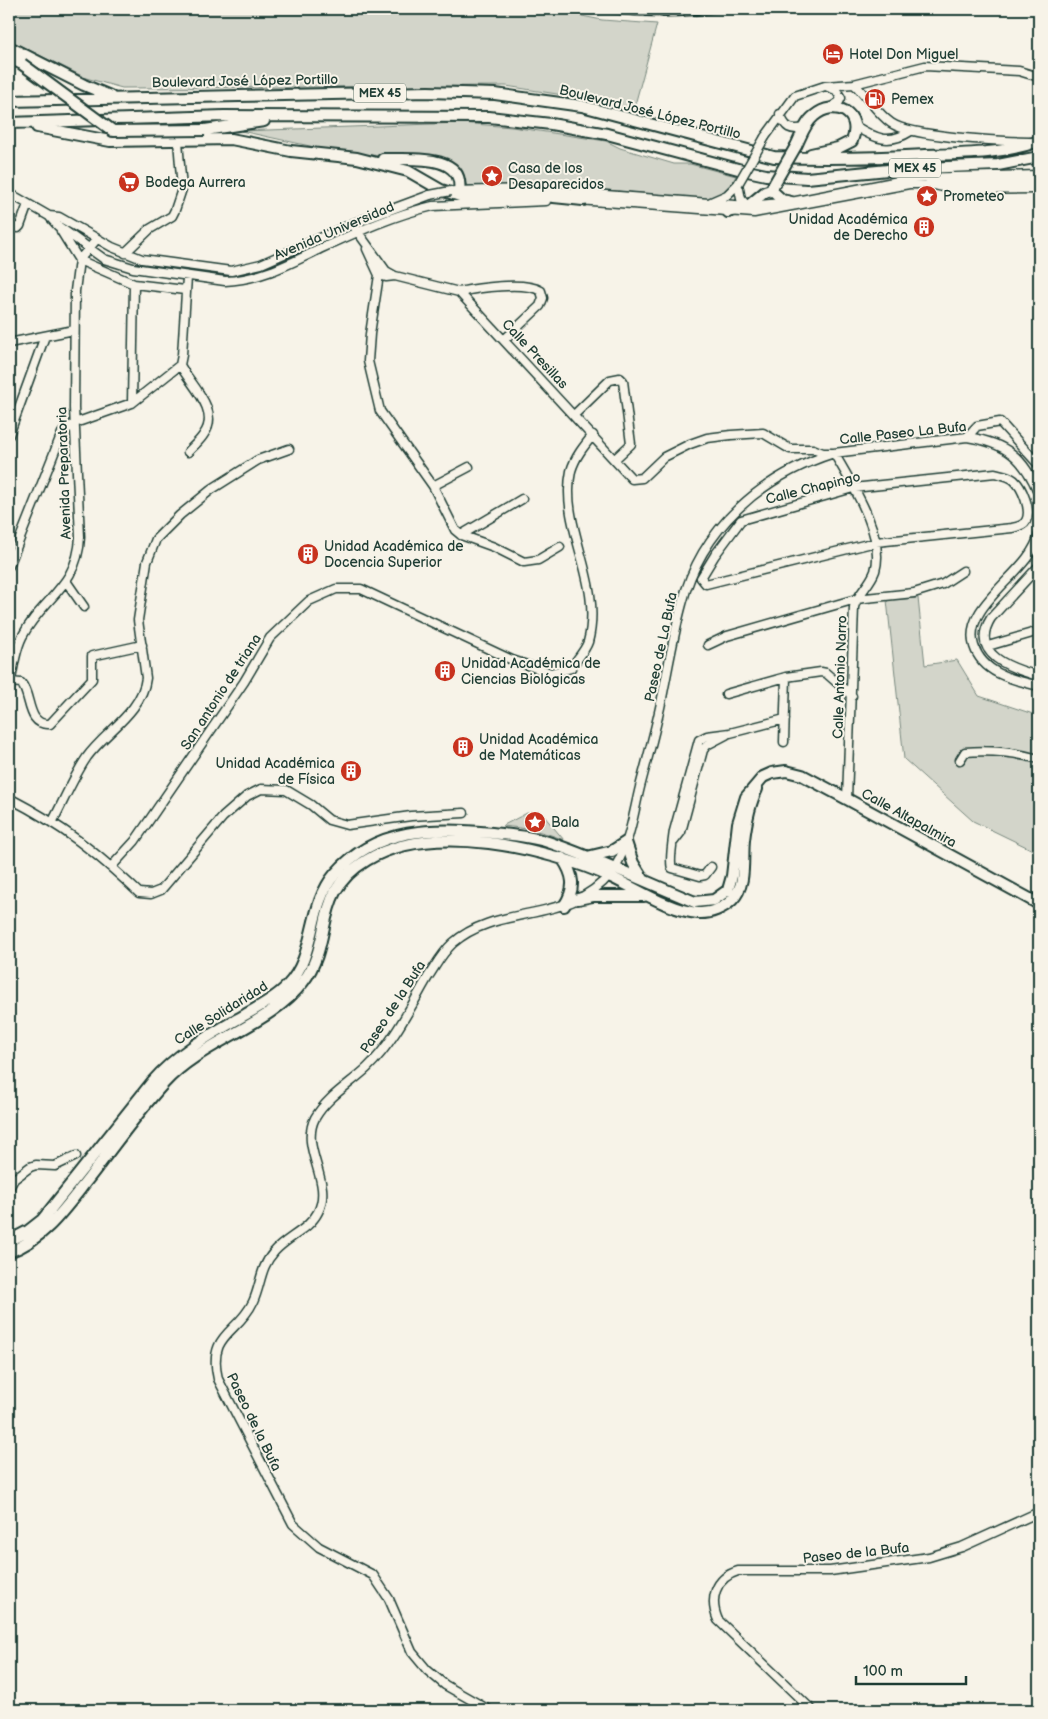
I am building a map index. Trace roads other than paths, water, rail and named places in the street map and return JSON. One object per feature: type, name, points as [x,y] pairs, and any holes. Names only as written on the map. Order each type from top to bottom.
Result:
[{"type":"main road","points":[[9,47],[84,85],[115,98]]},
{"type":"main road","points":[[9,58],[22,64],[113,131],[205,130],[285,117]]},
{"type":"main road","name":"Boulevard José López Portillo","points":[[9,101],[428,92],[495,94],[582,106],[744,150],[774,157],[798,158]]},
{"type":"main road","points":[[728,212],[751,210],[766,192],[772,188],[805,128],[814,116],[830,108],[842,110],[851,115],[855,126],[852,140],[846,145],[798,158]]},
{"type":"main road","name":"MEX 45","points":[[14,123],[224,116],[462,116],[551,124],[607,134],[738,169],[790,178],[939,166],[998,165],[1039,157]]},
{"type":"main road","points":[[14,123],[110,141],[231,139],[291,151],[357,158],[420,160],[447,164],[453,168],[459,178],[459,191]]},
{"type":"main road","points":[[205,130],[231,139]]},
{"type":"main road","name":"MEX 45","points":[[798,158],[848,159],[983,153],[1039,142]]},
{"type":"main road","points":[[357,158],[408,171],[441,190],[463,197],[544,196],[583,200]]},
{"type":"main road","points":[[930,184],[1031,184],[1039,182]]},
{"type":"main road","points":[[772,188],[782,200],[791,202]]},
{"type":"main road","name":"Calle Altapalmira","points":[[763,777],[780,771],[794,772],[1039,904]]},
{"type":"main road","points":[[611,872],[645,881],[695,902],[708,902],[722,896],[731,884],[736,831],[742,806],[752,788],[763,777]]},
{"type":"main road","points":[[578,899],[634,895],[651,897],[700,913],[721,908],[734,898],[742,884],[744,836],[749,812],[763,777]]},
{"type":"main road","name":"Calle Solidaridad","points":[[9,1241],[28,1232],[42,1220],[169,1063],[201,1040],[260,1006],[286,987],[297,974],[304,960],[315,910],[324,890],[336,872],[359,853],[376,843],[401,834],[421,830],[450,830],[532,838],[587,857],[611,872]]},
{"type":"main road","name":"Calle Solidaridad","points":[[9,1252],[26,1245],[55,1220],[157,1092],[176,1071],[207,1048],[270,1011],[297,990],[305,979],[315,958],[329,902],[334,892],[359,864],[389,849],[421,841],[514,846],[542,851],[611,872]]},
{"type":"main road","points":[[587,857],[612,851],[626,842],[633,863],[645,881]]},
{"type":"main road","points":[[562,858],[570,869],[573,887],[564,906]]},
{"type":"main road","points":[[611,872],[651,897]]},
{"type":"street","points":[[707,204],[720,199],[738,184],[765,137],[795,96],[825,86],[854,84],[925,66],[1019,71],[1039,77]]},
{"type":"street","points":[[854,84],[866,94],[891,123],[911,131],[998,141],[1039,142]]},
{"type":"street","points":[[825,86],[836,90],[841,98],[840,102],[830,108]]},
{"type":"street","points":[[780,114],[784,125],[790,129],[805,128]]},
{"type":"street","points":[[855,126],[874,137],[890,140],[899,138],[911,131]]},
{"type":"street","points":[[125,253],[150,229],[172,216],[176,210],[182,189],[178,141]]},
{"type":"street","points":[[766,209],[791,202],[914,178],[1039,175]]},
{"type":"street","points":[[738,184],[741,199],[751,210]]},
{"type":"street","points":[[459,191],[528,189],[707,204],[751,210],[909,184],[930,184],[956,190],[1039,189]]},
{"type":"street","name":"Avenida Universidad","points":[[49,216],[59,216],[125,253],[158,262],[231,271],[261,264],[352,224],[430,195],[459,191]]},
{"type":"street","name":"Avenida Universidad","points":[[9,194],[49,216],[58,226],[104,259],[132,268],[225,281],[253,278],[386,220],[433,206],[583,200],[728,212]]},
{"type":"street","points":[[9,225],[18,228],[20,226],[28,204]]},
{"type":"street","points":[[352,224],[386,271],[395,276],[459,292],[507,287],[531,287],[541,291],[543,298],[540,306],[505,339]]},
{"type":"street","points":[[58,226],[79,260],[134,284],[185,290]]},
{"type":"street","points":[[79,260],[97,239]]},
{"type":"street","points":[[366,245],[371,262],[379,275],[386,278],[395,276]]},
{"type":"street","name":"Avenida Preparatoria","points":[[9,693],[21,639],[66,582],[76,565],[79,549],[74,423],[74,330],[75,290],[79,260]]},
{"type":"street","points":[[379,275],[368,361],[380,411],[433,486],[455,530],[494,546],[524,562],[538,560],[560,547]]},
{"type":"street","points":[[187,277],[180,365],[187,379],[205,401],[209,425],[205,434],[188,452]]},
{"type":"street","points":[[132,403],[134,284]]},
{"type":"street","name":"Calle Presillas","points":[[459,292],[505,339],[632,479],[638,480],[664,457],[690,444],[707,438],[731,434],[763,433],[790,449],[813,449],[823,453],[834,453]]},
{"type":"street","points":[[9,343],[74,330]]},
{"type":"street","points":[[9,435],[44,336]]},
{"type":"street","points":[[9,566],[11,551],[62,433],[74,423],[132,403],[180,365]]},
{"type":"street","points":[[574,415],[610,380],[620,378],[623,381],[631,444],[615,459]]},
{"type":"street","points":[[967,437],[977,426],[1000,422],[1039,465]]},
{"type":"street","name":"San antonio de triana","points":[[112,866],[135,841],[244,682],[270,638],[309,601],[336,589],[361,590],[512,660],[551,673],[571,668],[587,644],[592,617],[590,589],[572,509],[570,494],[571,471],[579,452],[593,435]]},
{"type":"street","name":"Calle Paseo La Bufa","points":[[834,453],[967,437],[988,440],[1010,451],[1024,463],[1039,494]]},
{"type":"street","points":[[53,821],[87,757],[124,719],[142,693],[146,678],[139,610],[147,562],[156,539],[180,515],[212,489],[258,460],[289,449]]},
{"type":"street","name":"Calle Antonio Narro","points":[[834,453],[853,488],[876,542],[875,570],[867,587],[856,599],[853,621],[852,696],[847,799]]},
{"type":"street","name":"Paseo de La Bufa","points":[[621,854],[626,842],[661,706],[682,603],[699,558],[725,520],[768,483],[794,468],[834,453]]},
{"type":"street","points":[[433,486],[469,467]]},
{"type":"street","name":"Calle Chapingo","points":[[995,473],[1008,476],[1016,482],[1023,492],[1028,513],[1026,521],[1022,525],[1012,528],[876,542],[706,584],[701,578],[714,555],[741,520],[853,488],[995,473]]},
{"type":"street","points":[[461,534],[522,499]]},
{"type":"street","points":[[1039,534],[1031,555],[983,607],[972,634],[976,652],[990,670],[1039,686]]},
{"type":"street","points":[[1039,566],[988,623],[985,633],[988,646],[1000,662],[1039,676]]},
{"type":"street","points":[[708,645],[727,636],[856,599],[914,594],[942,584],[962,571]]},
{"type":"street","points":[[66,582],[84,607]]},
{"type":"street","points":[[988,646],[1039,631]]},
{"type":"street","points":[[11,682],[21,683],[26,688],[36,720],[50,724],[92,679],[92,656],[142,645]]},
{"type":"street","points":[[726,694],[786,677],[826,673],[852,696]]},
{"type":"street","points":[[784,742],[786,677]]},
{"type":"street","points":[[711,868],[704,875],[700,876],[672,868],[670,862],[674,841],[681,832],[703,750],[707,744],[730,733],[785,719]]},
{"type":"street","points":[[960,760],[965,752],[989,750],[1016,752],[1039,759]]},
{"type":"street","points":[[9,798],[53,821],[112,866],[139,893],[150,894],[166,886],[222,817],[247,796],[261,789],[286,790],[311,805],[329,820],[347,825],[411,816],[464,813]]},
{"type":"street","name":"Paseo de la Bufa","points":[[489,1710],[445,1685],[422,1665],[412,1652],[390,1599],[372,1575],[364,1569],[319,1547],[293,1524],[218,1380],[215,1366],[216,1353],[224,1336],[250,1308],[266,1262],[278,1247],[309,1224],[320,1208],[323,1191],[311,1144],[311,1132],[320,1110],[381,1053],[442,956],[456,941],[477,928],[564,906],[578,899],[611,872],[621,854]]},
{"type":"street","points":[[9,1188],[14,1179],[30,1167],[36,1165],[55,1166],[76,1156]]},
{"type":"street","name":"Paseo de la Bufa","points":[[812,1710],[718,1620],[713,1606],[713,1596],[719,1583],[738,1571],[830,1571],[929,1557],[962,1547],[1039,1512]]},
{"type":"railway","points":[[589,9],[658,15],[692,14],[726,9]]},
{"type":"place","name":"Hotel Don Miguel","points":[[833,54]]},
{"type":"place","name":"Pemex","points":[[875,99]]},
{"type":"place","name":"Casa de los Desaparecidos","points":[[492,176]]},
{"type":"place","name":"Bodega Aurrera","points":[[129,182]]},
{"type":"place","name":"Prometeo","points":[[927,196]]},
{"type":"place","name":"Unidad Académica de Derecho","points":[[924,227]]},
{"type":"place","name":"Unidad Académica de Docencia Superior","points":[[308,554]]},
{"type":"place","name":"Unidad Académica de Ciencias Biológicas","points":[[445,671]]},
{"type":"place","name":"Unidad Académica de Matemáticas","points":[[463,747]]},
{"type":"place","name":"Unidad Académica de Física","points":[[351,771]]},
{"type":"place","name":"Bala","points":[[535,822]]}]
